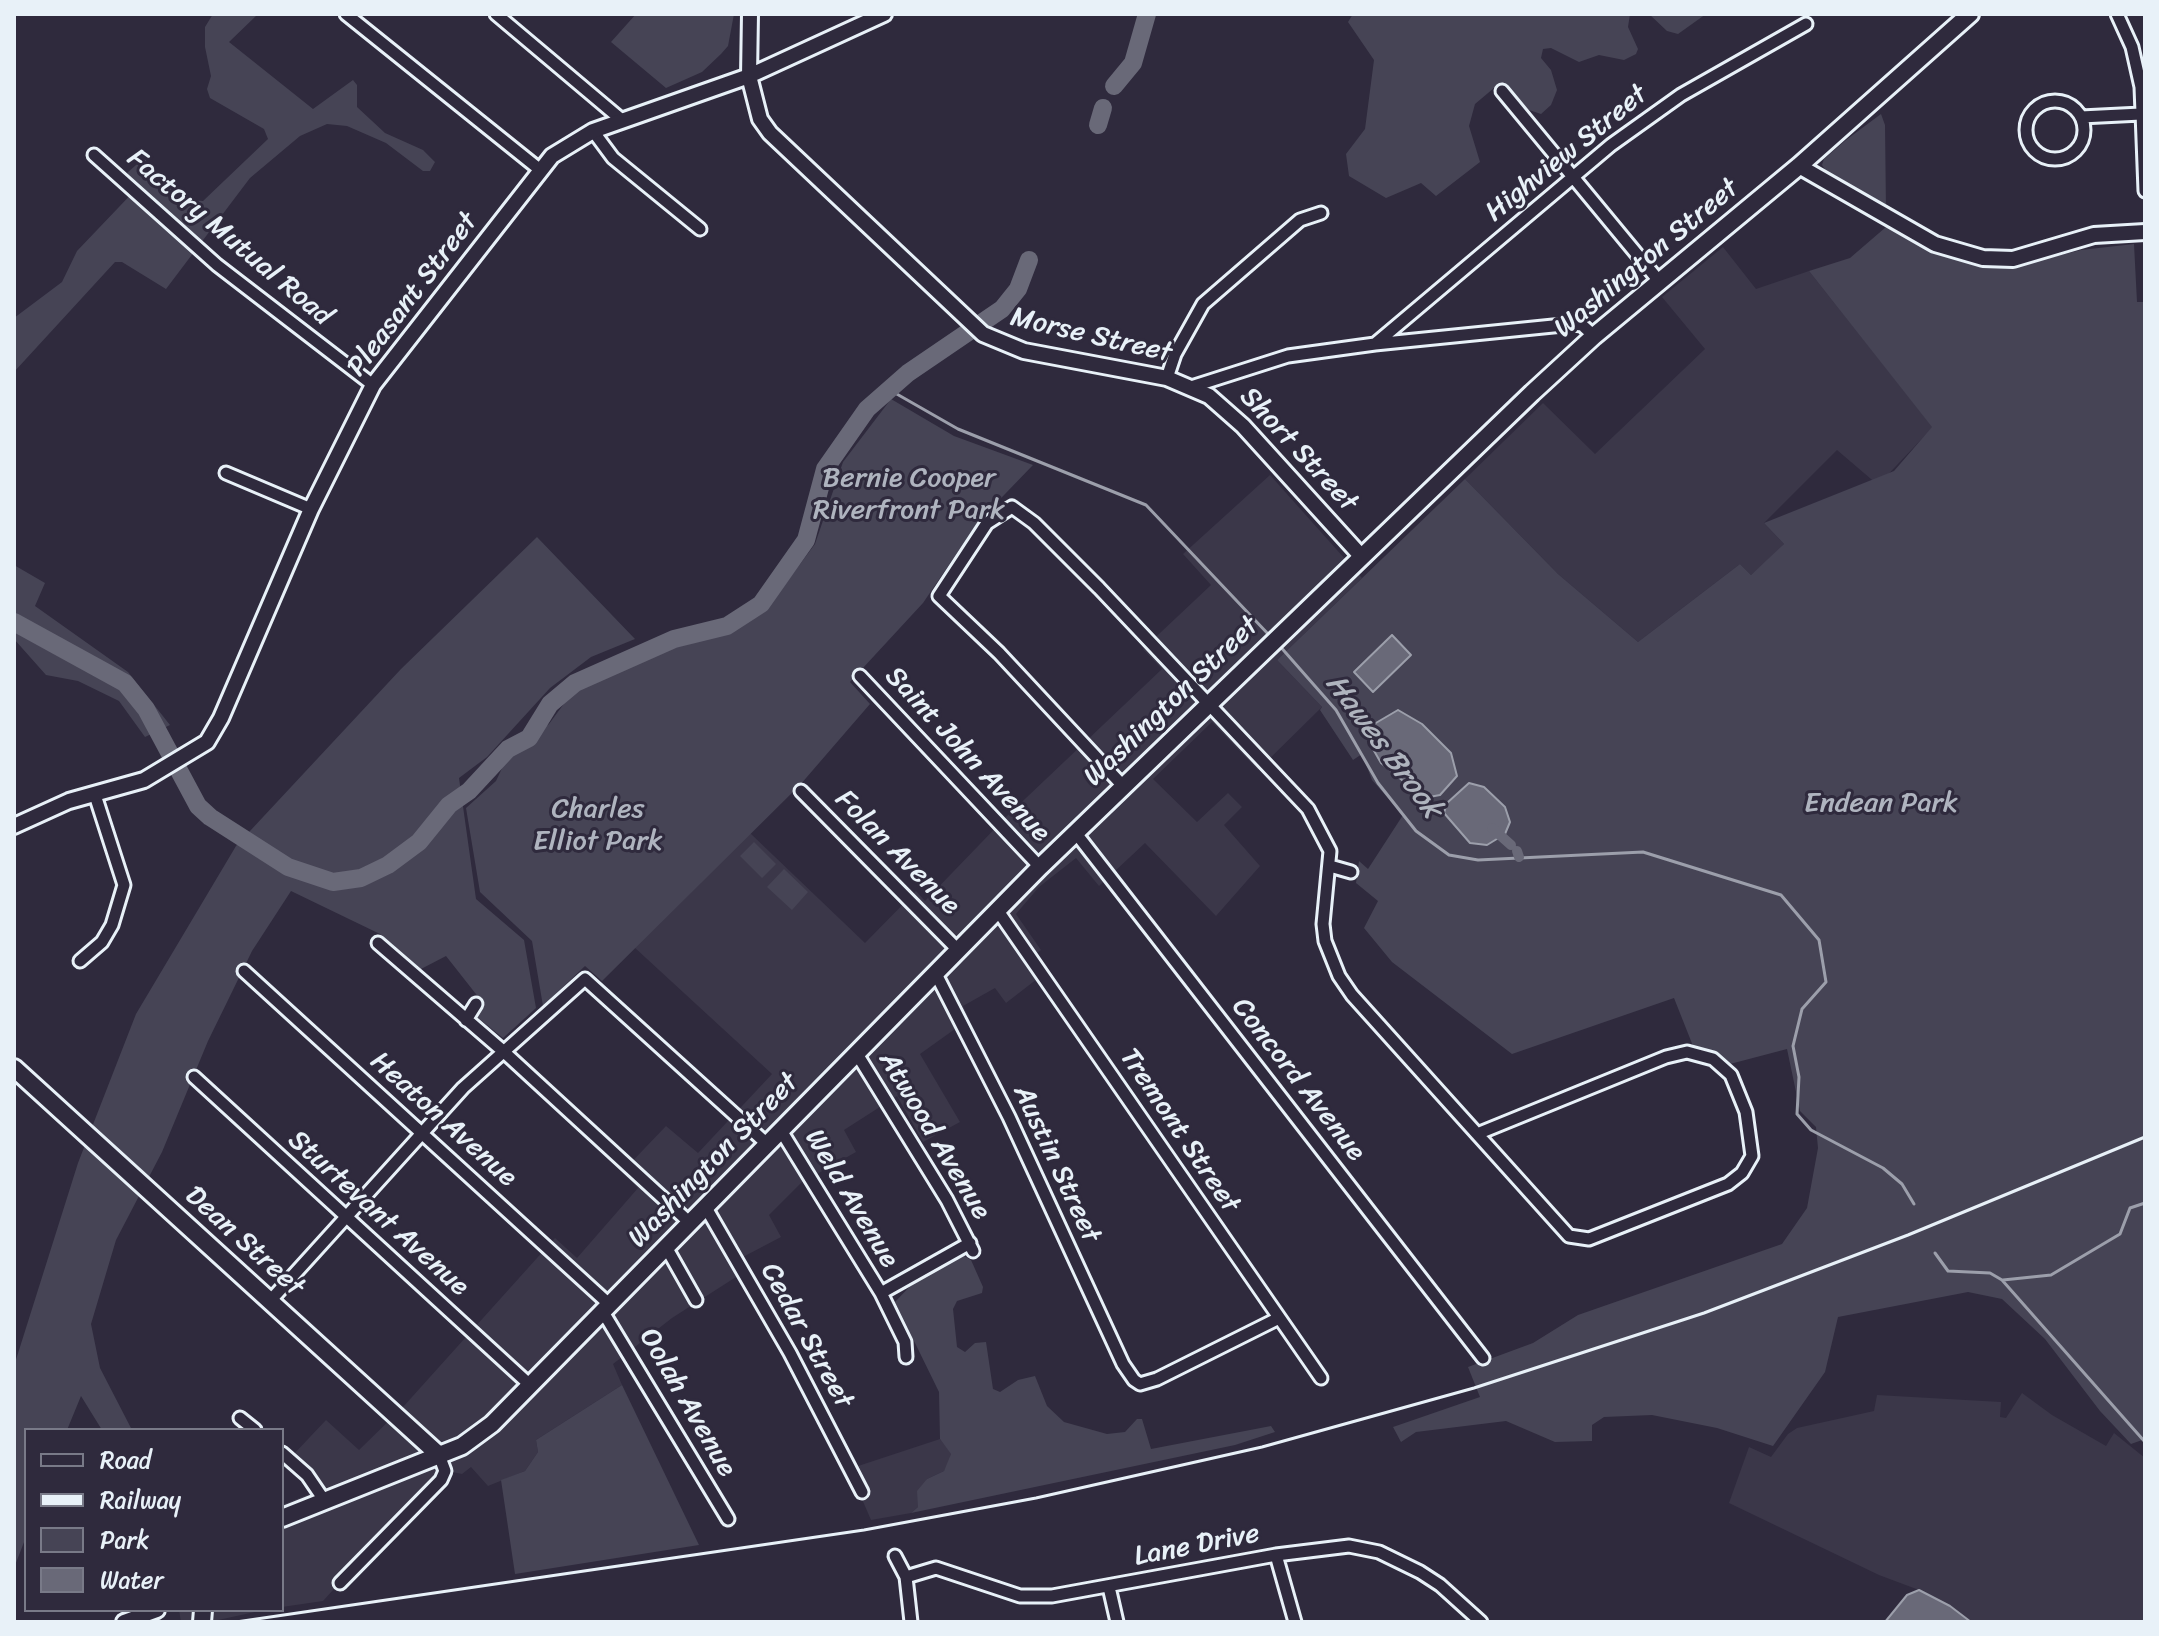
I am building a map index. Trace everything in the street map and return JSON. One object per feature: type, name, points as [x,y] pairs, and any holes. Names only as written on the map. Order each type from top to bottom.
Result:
[{"type":"main road","name":"Washington Street","points":[[284,1517],[439,1455],[481,1434],[1040,867],[1264,650],[1594,336],[1799,166],[1965,16]]},
{"type":"main road","name":"Dean Street","points":[[14,1068],[439,1455]]},
{"type":"street","points":[[346,14],[539,169]]},
{"type":"street","points":[[496,14],[623,121]]},
{"type":"street","name":"Morse Street","points":[[750,14],[749,76],[755,109],[770,133],[983,334],[1024,351],[1167,378],[1191,387],[1288,356],[1375,344],[1573,324],[1582,325],[1594,336]]},
{"type":"street","name":"Pleasant Street","points":[[14,826],[49,808],[144,780],[186,758],[207,742],[221,718],[311,509],[373,385],[483,248],[539,169],[570,144],[593,131],[749,76],[884,14]]},
{"type":"street","points":[[2117,14],[2131,46],[2141,87],[2145,191]]},
{"type":"street","name":"Highview Street","points":[[1375,344],[1574,177],[1665,106],[1806,24]]},
{"type":"street","points":[[2131,46],[2145,43]]},
{"type":"street","points":[[1502,91],[1659,281]]},
{"type":"street","points":[[2081,117],[2084,126],[2081,144],[2067,157],[2049,159],[2033,150],[2028,142],[2026,123],[2031,113],[2047,102],[2067,103],[2081,117],[2141,114]]},
{"type":"street","points":[[593,131],[613,158],[700,229]]},
{"type":"street","name":"Factory Mutual Road","points":[[94,155],[219,267],[373,385]]},
{"type":"street","points":[[1799,166],[1935,244],[1983,258],[2013,259],[2094,235],[2145,232]]},
{"type":"street","points":[[1167,378],[1182,340],[1203,304],[1300,220],[1321,213]]},
{"type":"street","name":"Short Street","points":[[1191,387],[1224,408],[1362,557]]},
{"type":"street","points":[[226,473],[311,509]]},
{"type":"street","points":[[1123,786],[999,653],[939,596],[987,523],[1012,507],[1020,511],[1210,702],[1308,809],[1326,839],[1330,866],[1323,924],[1325,941],[1339,976],[1477,1134],[1569,1236],[1579,1240],[1728,1184],[1742,1173],[1752,1156],[1746,1112],[1731,1075],[1713,1059],[1687,1052],[1666,1057],[1477,1134]]},
{"type":"street","name":"Saint John Avenue","points":[[860,676],[1040,867]]},
{"type":"street","name":"Folan Avenue","points":[[801,791],[958,950]]},
{"type":"street","points":[[80,961],[102,942],[112,925],[124,885],[95,795]]},
{"type":"street","name":"Concord Avenue","points":[[1075,832],[1483,1358]]},
{"type":"street","points":[[1330,866],[1351,872]]},
{"type":"street","name":"Tremont Street","points":[[998,911],[1321,1378]]},
{"type":"street","points":[[378,943],[503,1051],[689,1222]]},
{"type":"street","name":"Heaton Avenue","points":[[244,971],[607,1309]]},
{"type":"street","name":"Austin Street","points":[[936,974],[1009,1117],[1131,1376],[1140,1384],[1157,1379],[1279,1318]]},
{"type":"street","points":[[270,1301],[421,1133],[503,1051],[525,1037],[585,979],[766,1143]]},
{"type":"street","points":[[466,1020],[476,1004]]},
{"type":"street","name":"Atwood Avenue","points":[[857,1054],[971,1247],[881,1293]]},
{"type":"street","name":"Sturtevant Avenue","points":[[194,1077],[344,1218],[530,1385]]},
{"type":"street","name":"Weld Avenue","points":[[780,1129],[881,1293],[905,1342],[906,1357]]},
{"type":"street","name":"Cedar Street","points":[[705,1206],[790,1353],[862,1492]]},
{"type":"street","points":[[666,1247],[696,1300]]},
{"type":"street","name":"Oolah Avenue","points":[[607,1309],[728,1519]]},
{"type":"street","points":[[240,1418],[252,1428]]},
{"type":"street","points":[[284,1455],[307,1475],[324,1500]]},
{"type":"street","points":[[340,1583],[441,1480],[445,1471],[439,1455]]},
{"type":"street","name":"Lane Drive","points":[[906,1577],[936,1568],[1020,1596],[1052,1596],[1276,1555],[1349,1546],[1379,1552],[1440,1585],[1481,1622]]},
{"type":"street","points":[[1276,1555],[1295,1622]]},
{"type":"street","points":[[895,1556],[906,1577],[911,1622]]},
{"type":"street","points":[[1109,1587],[1117,1622]]},
{"type":"street","points":[[124,1622],[152,1612]]},
{"type":"shaded area","points":[[1723,247],[1756,289],[1809,271],[1933,427],[1878,485],[1837,450],[1764,523],[1784,544],[1772,557],[1751,575],[1740,564],[1638,642],[1558,574],[1465,479],[1543,403],[1595,454],[1705,349],[1662,297]]},
{"type":"shaded area","points":[[1270,475],[1362,578],[1277,660],[1322,707],[1258,770],[1212,722],[1153,779],[1197,822],[1228,793],[1242,807],[1224,825],[1260,866],[1216,916],[1145,843],[1099,886],[1076,858],[1039,887],[1016,914],[1041,950],[1026,962],[1037,979],[1006,1003],[995,988],[963,1006],[969,1019],[920,1054],[960,1122],[923,1142],[897,1096],[844,1130],[856,1152],[801,1183],[769,1215],[781,1237],[741,1258],[747,1270],[672,1318],[613,1364],[622,1385],[536,1440],[538,1452],[525,1471],[488,1486],[471,1467],[462,1474],[442,1470],[323,1601],[284,1607],[284,1504],[324,1488],[293,1455],[326,1420],[359,1450],[403,1407],[555,1238],[577,1258],[638,1188],[622,1172],[666,1126],[698,1153],[772,1074],[634,947],[750,833],[865,943],[916,891],[925,901],[1007,816],[1162,669],[1143,649],[1211,585],[1183,554]]},
{"type":"shaded area","points":[[2022,1393],[2052,1415],[2106,1446],[2114,1433],[2145,1458],[2145,1622],[1971,1622],[1950,1606],[1919,1590],[1879,1575],[1729,1503],[1749,1447],[1771,1457],[1788,1434],[1797,1428],[1874,1411],[1877,1395],[2001,1402],[2000,1417],[2006,1418]]},
{"type":"shaded area","points":[[940,1439],[951,1453],[950,1461],[944,1471],[927,1479],[918,1507],[911,1513],[871,1520],[849,1469]]},
{"type":"shaded area","points":[[179,1612],[255,1612],[209,1622],[181,1622]]},
{"type":"green space","points":[[213,14],[256,16],[229,42],[313,109],[353,80],[357,85],[357,107],[385,133],[423,150],[435,162],[430,171],[423,171],[386,143],[347,126],[327,124],[300,136],[250,178],[166,289],[122,262],[115,262],[14,372],[14,318],[62,282],[77,251],[139,186],[127,173],[144,158],[172,190],[192,200],[203,201],[268,139],[264,129],[210,98],[207,89],[211,76],[205,47],[205,27]]},
{"type":"green space","points":[[636,14],[734,14],[728,46],[721,54],[702,72],[666,88],[611,42]]},
{"type":"green space","points":[[1353,14],[1630,14],[1628,27],[1638,49],[1636,54],[1624,60],[1599,55],[1579,62],[1551,48],[1543,49],[1541,58],[1551,70],[1557,90],[1551,105],[1541,114],[1529,110],[1506,89],[1494,88],[1475,104],[1469,126],[1480,162],[1436,196],[1421,183],[1386,198],[1349,176],[1346,154],[1365,129],[1374,60],[1348,22]]},
{"type":"green space","points":[[1649,14],[1706,14],[1678,34],[1667,31]]},
{"type":"green space","points":[[1881,114],[1885,125],[1886,210],[1830,177],[1822,165],[1824,159]]},
{"type":"green space","name":"Endean Park","points":[[1886,227],[1940,255],[1985,267],[2013,267],[2081,250],[2134,244],[2137,302],[2145,302],[2145,1439],[2131,1444],[2100,1411],[2045,1339],[2002,1299],[1968,1292],[1838,1317],[1825,1372],[1773,1446],[1717,1428],[1652,1415],[1604,1417],[1592,1425],[1592,1441],[1555,1442],[1506,1421],[1416,1432],[1401,1442],[1393,1427],[1480,1397],[1468,1367],[1533,1343],[1578,1315],[1782,1244],[1807,1208],[1818,1148],[1816,1127],[1800,1111],[1787,1049],[1730,1064],[1714,1052],[1693,1046],[1674,998],[1512,1054],[1392,962],[1364,928],[1378,901],[1356,883],[1359,861],[1368,869],[1403,815],[1372,780],[1362,754],[1353,760],[1320,710],[1322,707],[1277,660],[1465,479],[1558,574],[1638,642],[1740,564],[1751,575],[1784,544],[1764,523],[1894,471],[1932,427],[1809,271],[1850,258]]},
{"type":"green space","points":[[891,399],[954,436],[1033,465],[978,522],[923,603],[850,682],[870,704],[800,785],[602,981],[585,966],[543,1006],[532,941],[480,892],[466,808],[496,781],[504,764],[520,747],[549,724],[577,686],[663,649],[733,631],[769,606],[815,544],[843,462]]},
{"type":"green space","points":[[537,537],[635,639],[591,657],[550,688],[487,757],[459,778],[476,899],[524,940],[536,1008],[503,1038],[477,1017],[483,1003],[446,956],[421,969],[380,934],[291,891],[252,951],[208,1041],[162,1152],[116,1240],[91,1324],[100,1368],[131,1428],[101,1428],[81,1396],[68,1428],[24,1428],[24,1542],[14,1568],[14,1366],[78,1163],[136,1014],[236,846],[401,669]]},
{"type":"green space","points":[[14,565],[45,583],[35,606],[128,672],[170,725],[145,737],[119,701],[78,681],[46,675],[14,639]]},
{"type":"green space","points":[[754,842],[776,864],[762,878],[740,856]]},
{"type":"green space","points":[[784,869],[808,892],[792,910],[767,887]]},
{"type":"green space","points":[[964,1256],[971,1260],[983,1287],[982,1293],[957,1301],[953,1309],[957,1347],[965,1352],[975,1343],[986,1342],[993,1389],[1000,1392],[1018,1380],[1035,1376],[1047,1406],[1064,1422],[1107,1434],[1125,1432],[1137,1419],[1142,1419],[1151,1449],[1271,1426],[1275,1432],[1235,1445],[911,1513],[918,1507],[917,1491],[927,1479],[944,1471],[951,1454],[940,1439],[939,1392],[895,1302],[915,1281]]},
{"type":"green space","points":[[622,1385],[699,1545],[515,1574],[501,1480],[525,1471],[538,1452],[536,1440]]},
{"type":"water","points":[[1392,635],[1411,655],[1373,692],[1354,672]]},
{"type":"water","points":[[1398,710],[1422,724],[1451,753],[1457,776],[1440,795],[1424,798],[1381,763],[1369,742],[1366,734],[1369,727]]},
{"type":"water","points":[[1469,783],[1484,787],[1505,807],[1510,822],[1505,834],[1487,845],[1470,843],[1444,813],[1447,803]]},
{"type":"water","points":[[1919,1590],[1950,1606],[1971,1622],[1885,1622],[1907,1595]]},
{"type":"waterway","points":[[1114,86],[1133,63],[1147,14]]},
{"type":"waterway","points":[[1098,125],[1103,108]]},
{"type":"waterway","points":[[14,622],[125,683],[146,709],[198,806],[210,817],[288,867],[333,882],[361,878],[388,865],[419,842],[449,805],[469,791],[508,749],[529,738],[550,704],[575,683],[674,639],[727,626],[761,604],[806,540],[825,469],[867,409],[908,373],[1002,309],[1018,289],[1029,260]]},
{"type":"waterway","name":"Hawes Brook","points":[[888,389],[958,429],[1146,505],[1270,636]]},
{"type":"waterway","name":"Hawes Brook","points":[[1278,644],[1336,710],[1378,783],[1416,831],[1449,855],[1478,860],[1643,852],[1781,895],[1819,940],[1826,982],[1802,1009],[1793,1046],[1799,1077],[1797,1114],[1811,1130],[1883,1168],[1902,1184],[1914,1204]]},
{"type":"waterway","points":[[1492,828],[1511,845]]},
{"type":"waterway","points":[[1517,851],[1519,857]]},
{"type":"waterway","points":[[2003,1280],[2051,1275],[2120,1234],[2130,1208],[2145,1203]]},
{"type":"waterway","name":"Hawes Brook","points":[[1935,1253],[1948,1271],[1990,1273],[2002,1280],[2145,1442]]},
{"type":"railway","points":[[236,1622],[864,1530],[1036,1498],[1262,1447],[1474,1388],[1704,1313],[1908,1235],[2145,1137]]},
{"type":"park label","name":"Bernie Cooper Riverfront Park","points":[[909,495]]},
{"type":"park label","name":"Charles Elliot Park","points":[[598,826]]}]
